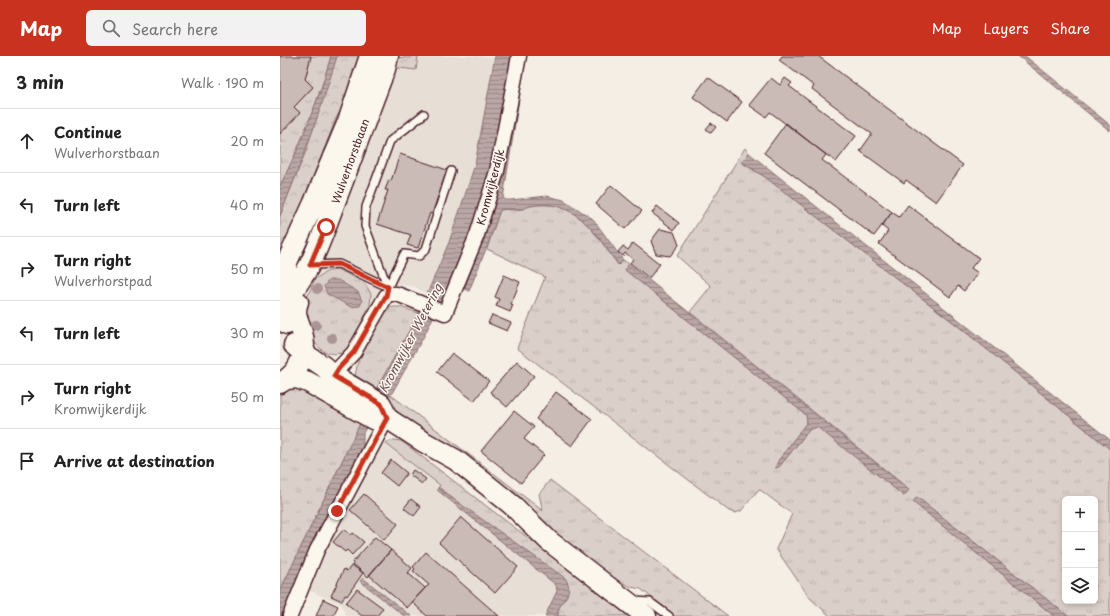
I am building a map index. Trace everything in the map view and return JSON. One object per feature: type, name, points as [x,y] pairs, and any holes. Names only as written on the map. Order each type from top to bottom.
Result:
[{"type":"main road","name":"Wulverhorstbaan","points":[[280,286],[284,278],[283,266],[313,205],[348,119],[370,56]]},
{"type":"main road","name":"Wulverhorstbaan","points":[[289,350],[286,308],[296,286],[310,265],[344,180],[385,69],[388,56]]},
{"type":"main road","points":[[289,350],[323,366],[374,410],[422,441],[449,469],[505,514],[549,541],[646,616]]},
{"type":"main road","points":[[289,350],[297,378],[374,410]]},
{"type":"street","name":"Kromwijkerdijk","points":[[387,291],[390,294],[398,294],[442,312],[477,235],[497,171],[518,56]]},
{"type":"street","points":[[334,376],[339,368],[354,352],[387,291]]},
{"type":"street","points":[[290,616],[374,410]]},
{"type":"lane","points":[[387,291],[365,226],[366,207],[390,141],[424,114]]},
{"type":"lane","points":[[387,291],[404,254],[419,256],[426,249],[451,172]]},
{"type":"lane","points":[[310,265],[339,264],[387,291]]},
{"type":"lane","points":[[627,601],[650,602],[669,616]]},
{"type":"shaded area","points":[[418,56],[477,56],[495,58],[475,164],[449,242],[427,294],[415,287],[392,285],[379,292],[370,305],[371,294],[364,282],[339,270],[328,271],[315,279],[351,190],[391,67],[416,70]]},
{"type":"shaded area","points":[[385,443],[440,485],[438,488],[556,585],[557,591],[545,616],[411,616],[363,578],[361,581],[404,616],[346,616],[341,604],[308,590],[336,526],[375,451]]},
{"type":"green space","points":[[311,56],[331,56],[308,122],[280,186],[280,134],[300,113],[294,107],[313,87],[305,79]]},
{"type":"green space","points":[[337,56],[365,56],[355,87],[336,118],[305,200],[280,255],[280,216],[306,151]]},
{"type":"green space","points":[[411,56],[418,56],[416,70],[391,67],[393,57],[410,58]]},
{"type":"green space","points":[[745,148],[749,153],[742,163],[765,177],[958,326],[1110,449],[1110,616],[1068,616],[917,497],[913,502],[1054,616],[830,616],[810,598],[776,549],[792,514],[759,489],[741,511],[735,513],[729,511],[517,348],[545,277],[487,249],[500,210],[518,210],[530,206],[546,205],[560,207],[572,213],[583,220],[592,230],[618,265],[623,260],[629,264],[625,270],[806,415],[807,422],[778,461],[779,467],[810,429],[818,427],[904,496],[909,489],[690,312],[711,286],[677,256]]},
{"type":"green space","points":[[339,270],[364,282],[371,294],[370,305],[351,345],[342,353],[334,354],[324,352],[315,343],[308,331],[305,302],[315,279],[328,271]]},
{"type":"green space","points":[[392,307],[400,307],[419,313],[378,386],[280,591],[280,388],[298,387],[354,394],[355,376],[359,356],[384,314]]},
{"type":"green space","points":[[391,395],[543,511],[539,494],[550,480],[728,616],[674,616],[641,589],[631,587],[607,575],[566,544],[511,496],[383,401]]},
{"type":"green space","points":[[394,440],[401,441],[408,446],[630,616],[558,616],[558,609],[568,594],[440,488],[438,488],[440,485],[385,443]]},
{"type":"water","points":[[331,56],[337,56],[331,76],[296,176],[280,216],[280,186],[296,153],[321,90]]},
{"type":"water","name":"Kromwijker Wetering","points":[[495,56],[512,56],[501,130],[480,214],[447,291],[424,336],[392,393],[382,399],[363,433],[363,450],[282,616],[280,616],[280,591],[378,386],[416,320],[449,242],[475,164]]},
{"type":"water","points":[[523,56],[526,56],[503,198],[506,200],[511,200],[547,196],[564,200],[593,219],[623,260],[619,265],[583,220],[560,207],[546,205],[530,206],[518,210],[503,209],[500,210],[469,291],[464,289],[487,228],[502,180]]},
{"type":"water","points":[[1018,56],[1025,56],[1110,125],[1110,131]]},
{"type":"water","points":[[749,153],[1110,440],[1110,449],[958,326],[765,177],[742,162]]},
{"type":"water","points":[[629,264],[909,490],[904,496],[817,427],[810,429],[779,467],[775,468],[778,461],[807,422],[806,415],[625,270]]},
{"type":"water","points":[[329,280],[338,280],[358,292],[362,301],[360,306],[351,307],[327,294],[324,286]]},
{"type":"water","points":[[438,488],[565,578],[569,589],[560,606],[558,616],[545,616],[557,591],[556,585],[437,490]]},
{"type":"water","points":[[917,497],[1068,616],[1054,616],[913,502]]},
{"type":"water","points":[[363,578],[411,616],[404,616],[360,581]]},
{"type":"building","points":[[280,56],[311,56],[305,79],[313,87],[294,107],[300,113],[280,134]]},
{"type":"building","points":[[782,56],[818,56],[963,165],[936,202],[906,180],[904,183],[860,151],[872,134],[812,89],[814,86],[779,60]]},
{"type":"building","points":[[708,77],[742,102],[727,122],[693,97]]},
{"type":"building","points":[[771,78],[780,85],[785,78],[792,83],[789,86],[856,136],[836,162],[770,112],[766,117],[749,105]]},
{"type":"building","points":[[711,123],[716,127],[711,133],[706,129]]},
{"type":"building","points":[[786,123],[826,155],[822,160],[892,212],[874,236],[764,153]]},
{"type":"building","points":[[400,154],[447,170],[432,214],[430,213],[418,248],[407,245],[411,235],[377,224],[388,190],[385,190],[389,180],[391,181]]},
{"type":"building","points":[[611,185],[642,211],[625,229],[596,204]]},
{"type":"building","points":[[908,205],[979,258],[971,268],[978,273],[964,291],[958,286],[950,297],[879,244],[888,231],[882,226],[892,212],[899,217]]},
{"type":"building","points":[[657,206],[679,223],[674,230],[652,213]]},
{"type":"building","points":[[660,229],[674,232],[679,245],[670,256],[656,254],[651,241]]},
{"type":"building","points":[[633,243],[660,264],[649,278],[630,263],[633,259],[625,253],[623,256],[618,252],[623,246],[628,250]]},
{"type":"building","points":[[504,275],[520,282],[511,304],[513,305],[510,312],[496,306],[499,299],[495,297]]},
{"type":"building","points":[[492,315],[511,323],[507,331],[488,323]]},
{"type":"building","points":[[452,353],[489,381],[474,401],[437,372]]},
{"type":"building","points":[[517,361],[534,376],[507,407],[490,392]]},
{"type":"building","points":[[556,392],[592,419],[572,446],[536,419]]},
{"type":"building","points":[[514,411],[534,427],[524,439],[544,455],[521,483],[481,451]]},
{"type":"building","points":[[391,460],[407,473],[397,486],[381,473]]},
{"type":"building","points":[[413,470],[426,479],[422,484],[410,475]]},
{"type":"building","points":[[364,494],[398,524],[384,540],[350,510]]},
{"type":"building","points":[[411,499],[421,507],[414,516],[404,508]]},
{"type":"building","points":[[461,517],[518,567],[495,593],[439,543]]},
{"type":"building","points":[[344,529],[351,535],[353,533],[364,542],[352,555],[347,550],[345,552],[333,542]]},
{"type":"building","points":[[375,537],[391,550],[368,577],[352,563]]},
{"type":"building","points":[[391,550],[412,568],[408,573],[425,588],[407,608],[369,575]]},
{"type":"building","points":[[426,552],[499,616],[427,616],[412,602],[429,585],[413,571],[415,569],[413,567]]},
{"type":"building","points":[[352,565],[363,573],[342,601],[331,596],[344,569],[347,571]]},
{"type":"building","points":[[357,589],[383,608],[377,616],[362,616],[346,603]]},
{"type":"building","points":[[323,599],[338,606],[333,616],[316,616]]},
{"type":"route","points":[[326,227],[310,265],[339,264],[388,287],[386,296],[354,352],[339,368],[334,376],[381,404],[387,418],[337,511]]}]
